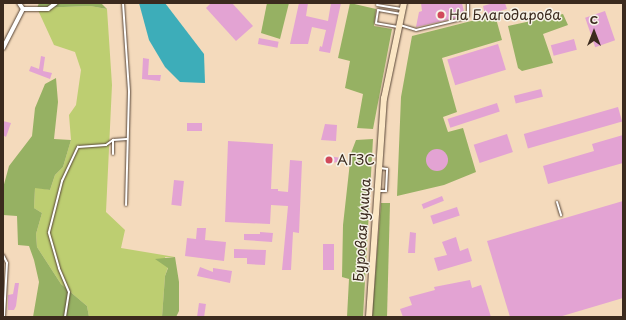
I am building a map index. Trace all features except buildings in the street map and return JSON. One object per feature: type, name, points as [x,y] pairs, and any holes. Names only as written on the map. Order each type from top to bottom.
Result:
[{"type":"main road","name":"Буровая улица","points":[[369,317],[384,99],[402,9]]},
{"type":"street","points":[[19,3],[23,9]]},
{"type":"street","points":[[23,9],[48,9],[56,3]]},
{"type":"street","points":[[3,48],[23,9]]},
{"type":"lane","points":[[123,3],[129,92],[126,205]]},
{"type":"lane","points":[[402,9],[378,10],[376,23],[416,30],[466,18],[468,16],[468,3]]},
{"type":"lane","points":[[378,5],[402,9]]},
{"type":"lane","points":[[65,317],[69,292],[59,268],[50,232],[62,181],[75,149],[78,147],[106,145],[113,140],[127,138]]},
{"type":"lane","points":[[112,154],[113,140]]},
{"type":"lane","points":[[377,191],[386,190],[388,169],[379,168]]},
{"type":"lane","points":[[557,202],[561,216]]},
{"type":"lane","points":[[3,255],[6,263],[4,317]]},
{"type":"green space","points":[[39,3],[101,3],[107,9],[90,6],[37,8]]},
{"type":"green space","points":[[267,3],[289,3],[280,39],[261,33]]},
{"type":"green space","points":[[350,3],[376,9],[374,26],[392,29],[373,129],[357,128],[363,94],[345,88],[350,61],[338,58]]},
{"type":"green space","points":[[90,6],[107,9],[112,85],[106,212],[125,230],[121,248],[175,257],[165,257],[168,267],[165,276],[162,317],[89,317],[87,306],[61,284],[37,247],[36,234],[42,213],[34,208],[35,187],[50,190],[55,175],[63,167],[71,140],[69,115],[76,105],[81,70],[75,52],[54,45],[37,8]]},
{"type":"green space","points":[[563,14],[568,25],[543,34],[553,63],[522,71],[518,68],[508,26]]},
{"type":"green space","points":[[495,15],[502,40],[442,58],[457,112],[443,117],[448,132],[463,128],[476,172],[444,185],[397,196],[401,97],[412,36]]},
{"type":"green space","points":[[56,78],[58,102],[54,139],[71,140],[63,167],[55,175],[50,190],[35,188],[34,208],[42,213],[36,234],[37,247],[61,284],[87,306],[89,317],[33,317],[39,282],[34,260],[29,246],[18,245],[17,216],[3,215],[3,188],[9,166],[32,136],[35,108],[45,84]]},
{"type":"green space","points":[[373,139],[363,317],[347,317],[349,279],[342,277],[343,225],[351,153],[356,140]]},
{"type":"green space","points":[[381,203],[390,203],[387,317],[372,317]]},
{"type":"green space","points":[[175,257],[179,282],[179,311],[176,317],[162,317],[165,276],[168,268],[155,259]]},
{"type":"water","points":[[139,3],[165,3],[204,54],[205,83],[180,82],[165,67],[149,40]]},
{"type":"place","name":"На Благодарова","points":[[441,15]]},
{"type":"place","name":"АГЗС","points":[[329,160]]}]
